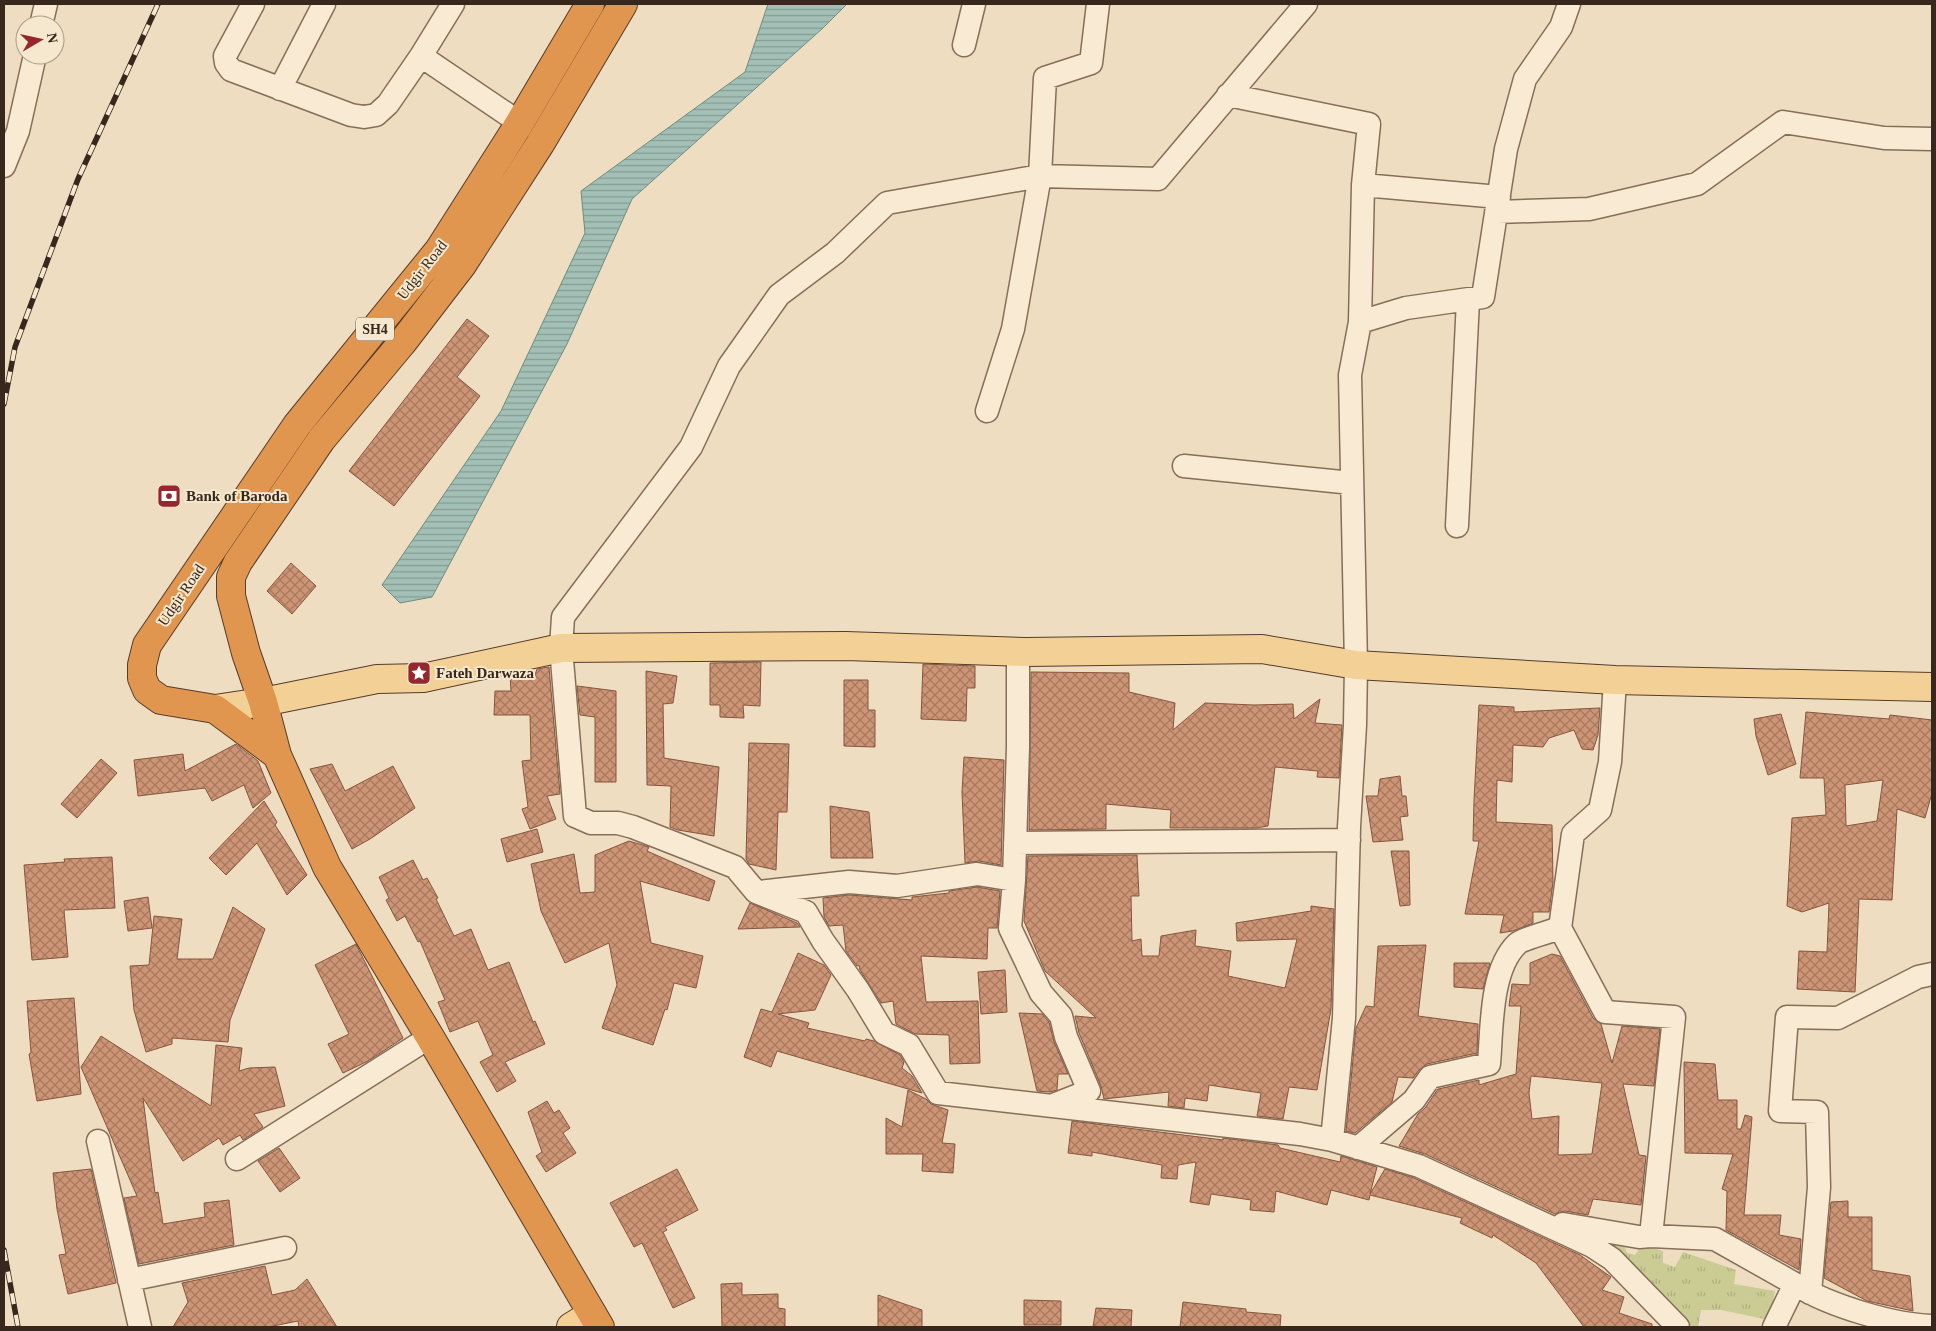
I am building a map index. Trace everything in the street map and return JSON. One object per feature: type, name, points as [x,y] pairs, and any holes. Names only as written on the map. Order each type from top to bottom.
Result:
[{"type":"highway","name":"Udgir Road","points":[[215,709],[161,700],[147,690],[142,678],[142,666],[147,645],[297,425],[439,250],[520,123],[590,4]]},
{"type":"highway","name":"Udgir Road","points":[[588,1323],[557,1252],[327,867],[277,755],[231,596],[231,577],[238,562],[321,440],[402,343],[462,265],[540,144],[623,4]]},
{"type":"highway","points":[[215,709],[277,755]]},
{"type":"main road","points":[[215,709],[263,702],[377,679],[423,678],[561,648],[846,646],[1018,652],[1262,649],[1356,665],[1615,680],[1932,687]]},
{"type":"street","points":[[253,4],[228,47],[225,56],[226,63],[231,70],[351,116],[364,117],[376,115],[388,104],[421,56],[453,4]]},
{"type":"street","points":[[280,89],[324,4]]},
{"type":"street","points":[[964,45],[974,4]]},
{"type":"street","points":[[987,411],[1013,329],[1040,176],[1045,78],[1091,63],[1098,4]]},
{"type":"street","points":[[1306,4],[1158,180],[1040,176],[887,203],[836,253],[779,295],[729,366],[691,447],[563,617],[561,648],[575,816],[591,823],[618,823],[633,827],[735,867],[756,892],[806,912],[884,1033],[908,1045],[938,1093],[1290,1133],[1332,1140],[1419,1166],[1528,1216],[1554,1223],[1639,1237],[1715,1239],[1802,1288],[1843,1306],[1913,1326],[1932,1326]]},
{"type":"street","points":[[1360,322],[1406,308],[1483,297],[1506,149],[1525,79],[1561,27],[1569,4]]},
{"type":"street","points":[[421,56],[520,123]]},
{"type":"street","points":[[4,166],[18,130],[33,65]]},
{"type":"street","points":[[1228,95],[1369,124],[1363,185],[1360,322],[1350,375],[1356,665],[1355,725],[1349,840],[1344,1018],[1332,1140]]},
{"type":"street","points":[[1363,185],[1498,204],[1588,209],[1697,184],[1783,122],[1884,138],[1932,139]]},
{"type":"street","points":[[1457,526],[1468,300]]},
{"type":"street","points":[[1184,466],[1352,483]]},
{"type":"street","points":[[1018,652],[1018,746],[1014,880],[1010,928],[1041,993],[1061,1016],[1066,1037],[1089,1091],[1052,1105]]},
{"type":"street","points":[[1615,680],[1610,762],[1600,810],[1573,834],[1560,928],[1605,1012],[1674,1017],[1651,1236]]},
{"type":"street","points":[[1015,843],[1349,840]]},
{"type":"street","points":[[756,892],[849,882],[897,886],[977,874],[1014,880]]},
{"type":"street","points":[[1358,1148],[1414,1100],[1430,1077],[1489,1064],[1494,1001],[1503,964],[1517,943],[1560,928]]},
{"type":"street","points":[[1774,1327],[1802,1288],[1818,1188],[1817,1112],[1780,1111],[1787,1017],[1838,1018],[1918,977],[1932,974]]},
{"type":"street","points":[[237,1159],[430,1038]]},
{"type":"street","points":[[98,1141],[140,1327]]},
{"type":"street","points":[[1528,1216],[1532,1220],[1592,1246],[1612,1259],[1678,1327]]},
{"type":"street","points":[[129,1280],[285,1248]]},
{"type":"green space","points":[[1600,1237],[1624,1245],[1627,1253],[1635,1255],[1642,1245],[1663,1251],[1663,1263],[1675,1267],[1683,1252],[1736,1270],[1734,1284],[1775,1291],[1769,1320],[1721,1310],[1701,1310],[1698,1327],[1693,1327],[1658,1296]]},
{"type":"water","points":[[768,4],[847,4],[823,28],[632,199],[567,344],[432,597],[400,603],[382,585],[501,411],[585,233],[581,191],[745,72]]},
{"type":"building","points":[[467,319],[489,336],[457,377],[480,396],[394,506],[349,471]]},
{"type":"building","points":[[291,563],[316,586],[292,614],[267,591]]},
{"type":"building","points":[[761,662],[760,706],[743,705],[744,718],[720,717],[720,705],[710,705],[710,663]]},
{"type":"building","points":[[923,664],[975,666],[975,688],[967,688],[966,721],[921,719]]},
{"type":"building","points":[[549,667],[560,794],[547,796],[556,819],[530,829],[522,809],[528,807],[522,761],[531,760],[530,715],[494,715],[495,691],[511,691],[510,675],[535,675],[537,669]]},
{"type":"building","points":[[646,671],[677,676],[673,703],[663,704],[664,758],[719,767],[714,836],[670,827],[671,786],[647,785]]},
{"type":"building","points":[[1031,672],[1129,673],[1129,692],[1175,703],[1173,730],[1205,703],[1293,704],[1294,719],[1320,699],[1315,723],[1342,725],[1339,778],[1317,777],[1318,771],[1275,767],[1268,826],[1256,828],[1170,828],[1171,810],[1106,804],[1106,829],[1029,830]]},
{"type":"building","points":[[844,680],[868,680],[868,710],[875,710],[875,747],[844,746]]},
{"type":"building","points":[[577,686],[616,691],[616,782],[595,782],[595,717],[580,715]]},
{"type":"building","points":[[1479,705],[1514,707],[1514,712],[1600,708],[1598,735],[1593,750],[1582,749],[1574,730],[1549,738],[1543,747],[1513,745],[1512,782],[1497,780],[1496,822],[1552,825],[1553,882],[1549,912],[1533,912],[1533,923],[1513,931],[1500,933],[1504,915],[1465,914],[1479,841],[1473,841]]},
{"type":"building","points":[[1806,712],[1889,719],[1890,715],[1932,720],[1932,793],[1925,818],[1897,809],[1892,900],[1859,899],[1855,992],[1797,989],[1799,951],[1827,952],[1829,903],[1802,912],[1787,906],[1792,818],[1826,815],[1824,778],[1800,778]],"holes":[[[1883,780],[1877,821],[1846,826],[1845,785]]]},
{"type":"building","points":[[1781,714],[1796,764],[1768,775],[1756,736],[1754,719]]},
{"type":"building","points":[[749,743],[789,744],[787,812],[778,812],[776,870],[749,864],[746,859]]},
{"type":"building","points":[[236,744],[258,761],[271,793],[253,808],[244,785],[212,801],[205,788],[138,796],[134,760],[183,754],[185,771]]},
{"type":"building","points":[[964,757],[1004,760],[1001,865],[979,861],[965,863],[962,792]]},
{"type":"building","points":[[101,759],[117,773],[77,818],[61,804]]},
{"type":"building","points":[[332,764],[345,791],[393,766],[415,808],[352,849],[310,769]]},
{"type":"building","points":[[1400,776],[1402,796],[1406,796],[1408,816],[1400,817],[1403,840],[1373,842],[1366,796],[1378,796],[1380,779]]},
{"type":"building","points":[[264,801],[277,822],[275,825],[307,875],[287,895],[257,843],[226,875],[209,858]]},
{"type":"building","points":[[830,806],[869,812],[873,858],[831,858]]},
{"type":"building","points":[[537,829],[543,852],[507,862],[501,839]]},
{"type":"building","points":[[629,841],[649,847],[647,851],[715,881],[709,901],[640,881],[651,943],[703,956],[696,988],[674,983],[667,1010],[665,1009],[653,1045],[602,1028],[617,985],[609,943],[565,963],[541,911],[531,864],[574,854],[580,893],[595,892],[595,855]]},
{"type":"building","points":[[1391,851],[1409,851],[1410,905],[1400,906]]},
{"type":"building","points":[[1137,855],[1139,896],[1131,896],[1132,941],[1141,939],[1142,956],[1159,956],[1161,936],[1196,930],[1195,946],[1231,951],[1228,976],[1285,988],[1297,939],[1237,941],[1236,923],[1311,911],[1311,906],[1334,909],[1331,1009],[1317,1090],[1289,1087],[1283,1119],[1257,1116],[1261,1093],[1209,1085],[1207,1101],[1185,1098],[1184,1108],[1168,1106],[1169,1092],[1104,1099],[1101,1086],[1079,1033],[1075,1016],[1096,1018],[1045,971],[1024,921],[1028,856]]},
{"type":"building","points":[[112,857],[115,908],[64,910],[68,957],[32,960],[24,865],[65,862],[64,859]]},
{"type":"building","points":[[413,860],[423,880],[427,878],[438,898],[436,899],[454,936],[471,929],[488,970],[509,962],[533,1022],[535,1021],[545,1044],[505,1062],[516,1081],[497,1092],[480,1062],[493,1055],[478,1021],[450,1032],[438,1002],[445,1000],[420,941],[418,942],[405,916],[397,921],[386,900],[389,898],[379,877]]},
{"type":"building","points":[[977,887],[1000,891],[997,928],[988,928],[987,959],[921,956],[926,1002],[978,1001],[980,1063],[950,1064],[949,1035],[915,1034],[896,1024],[893,1001],[881,1003],[860,970],[859,965],[857,966],[846,951],[843,925],[829,926],[824,917],[823,898],[849,895],[912,900],[912,897],[949,893],[949,891]]},
{"type":"building","points":[[148,897],[152,928],[128,931],[124,901]]},
{"type":"building","points":[[750,903],[797,923],[800,927],[738,929]]},
{"type":"building","points":[[233,907],[265,929],[230,1020],[228,1042],[172,1038],[172,1044],[146,1052],[134,1010],[130,966],[149,965],[154,916],[182,919],[177,959],[213,959]]},
{"type":"building","points":[[356,944],[403,1038],[368,1061],[343,1073],[328,1044],[349,1034],[315,965]]},
{"type":"building","points":[[1426,945],[1418,1016],[1478,1024],[1477,1053],[1427,1064],[1413,1078],[1398,1077],[1392,1102],[1355,1133],[1346,1131],[1356,1028],[1366,1006],[1374,1007],[1378,946]]},
{"type":"building","points":[[798,953],[824,965],[831,975],[815,1010],[778,1014],[809,1023],[807,1028],[865,1041],[866,1039],[874,1041],[900,1055],[904,1062],[902,1068],[912,1076],[922,1093],[777,1051],[771,1067],[744,1057],[761,1009],[772,1012]]},
{"type":"building","points":[[1552,954],[1560,956],[1593,1018],[1601,1024],[1612,1063],[1622,1026],[1660,1029],[1654,1086],[1623,1084],[1639,1155],[1646,1156],[1641,1205],[1593,1199],[1588,1215],[1565,1211],[1555,1214],[1425,1154],[1399,1146],[1418,1114],[1425,1108],[1438,1089],[1479,1080],[1479,1085],[1516,1074],[1521,1006],[1509,1006],[1512,984],[1530,985],[1530,963]],"holes":[[[1531,1076],[1602,1083],[1592,1154],[1558,1155],[1559,1116],[1532,1119],[1529,1093]]]},
{"type":"building","points":[[1454,963],[1490,963],[1483,989],[1454,987]]},
{"type":"building","points":[[1005,970],[1007,1012],[981,1014],[978,972]]},
{"type":"building","points":[[74,998],[81,1094],[37,1101],[29,1054],[31,1053],[27,1001]]},
{"type":"building","points":[[1019,1013],[1042,1014],[1049,1022],[1054,1042],[1068,1074],[1058,1074],[1057,1090],[1050,1092],[1037,1091]]},
{"type":"building","points":[[101,1036],[211,1106],[216,1045],[242,1048],[239,1071],[249,1068],[275,1067],[285,1106],[254,1114],[263,1127],[243,1140],[240,1135],[223,1145],[219,1138],[183,1161],[143,1098],[155,1193],[158,1192],[163,1224],[205,1217],[204,1203],[229,1200],[234,1245],[139,1264],[124,1198],[137,1196],[81,1067]]},
{"type":"building","points":[[1684,1062],[1715,1064],[1718,1100],[1737,1100],[1737,1129],[1741,1129],[1745,1115],[1752,1117],[1744,1215],[1781,1215],[1779,1235],[1801,1239],[1799,1270],[1726,1230],[1727,1191],[1722,1189],[1733,1154],[1685,1153]]},
{"type":"building","points":[[908,1090],[926,1099],[931,1104],[948,1110],[942,1143],[955,1144],[953,1173],[922,1171],[923,1154],[886,1154],[886,1118],[902,1127]]},
{"type":"building","points":[[547,1101],[554,1113],[559,1110],[570,1128],[563,1133],[576,1153],[546,1172],[536,1156],[542,1152],[528,1112]]},
{"type":"building","points":[[1072,1121],[1278,1145],[1280,1148],[1340,1162],[1341,1156],[1377,1167],[1370,1194],[1385,1169],[1414,1178],[1580,1255],[1611,1277],[1602,1290],[1624,1297],[1619,1313],[1652,1324],[1652,1327],[1584,1327],[1536,1263],[1493,1235],[1492,1238],[1460,1223],[1462,1218],[1370,1195],[1369,1200],[1331,1190],[1327,1205],[1276,1191],[1274,1212],[1250,1210],[1251,1200],[1211,1194],[1209,1205],[1190,1202],[1196,1162],[1178,1165],[1177,1179],[1161,1178],[1162,1165],[1092,1152],[1092,1156],[1068,1153]]},
{"type":"building","points":[[279,1148],[300,1178],[280,1192],[258,1161]]},
{"type":"building","points":[[91,1169],[116,1283],[68,1294],[59,1255],[66,1254],[57,1209],[53,1173]]},
{"type":"building","points":[[677,1169],[698,1210],[665,1227],[667,1230],[663,1232],[695,1298],[673,1308],[642,1243],[634,1247],[610,1203]]},
{"type":"building","points":[[1848,1201],[1848,1217],[1872,1217],[1872,1270],[1910,1276],[1913,1311],[1867,1301],[1824,1278],[1831,1202]]},
{"type":"building","points":[[265,1266],[272,1295],[295,1290],[307,1279],[337,1327],[299,1327],[298,1321],[268,1327],[173,1327],[188,1302],[182,1283]]},
{"type":"building","points":[[742,1283],[742,1295],[778,1294],[778,1308],[785,1309],[785,1327],[722,1327],[721,1284]]},
{"type":"building","points":[[878,1295],[922,1310],[922,1327],[878,1327]]},
{"type":"building","points":[[1024,1300],[1061,1301],[1061,1325],[1024,1325]]},
{"type":"building","points":[[1183,1302],[1246,1309],[1246,1312],[1281,1315],[1280,1327],[1180,1327]]},
{"type":"building","points":[[1096,1308],[1132,1310],[1131,1327],[1093,1327]]},
{"type":"railway","points":[[4,404],[15,347],[78,179],[158,4]]},
{"type":"railway","points":[[4,1250],[18,1327]]},
{"type":"place","name":"Bank of Baroda","points":[[169,496]]},
{"type":"place","name":"Fateh Darwaza","points":[[419,673]]}]
